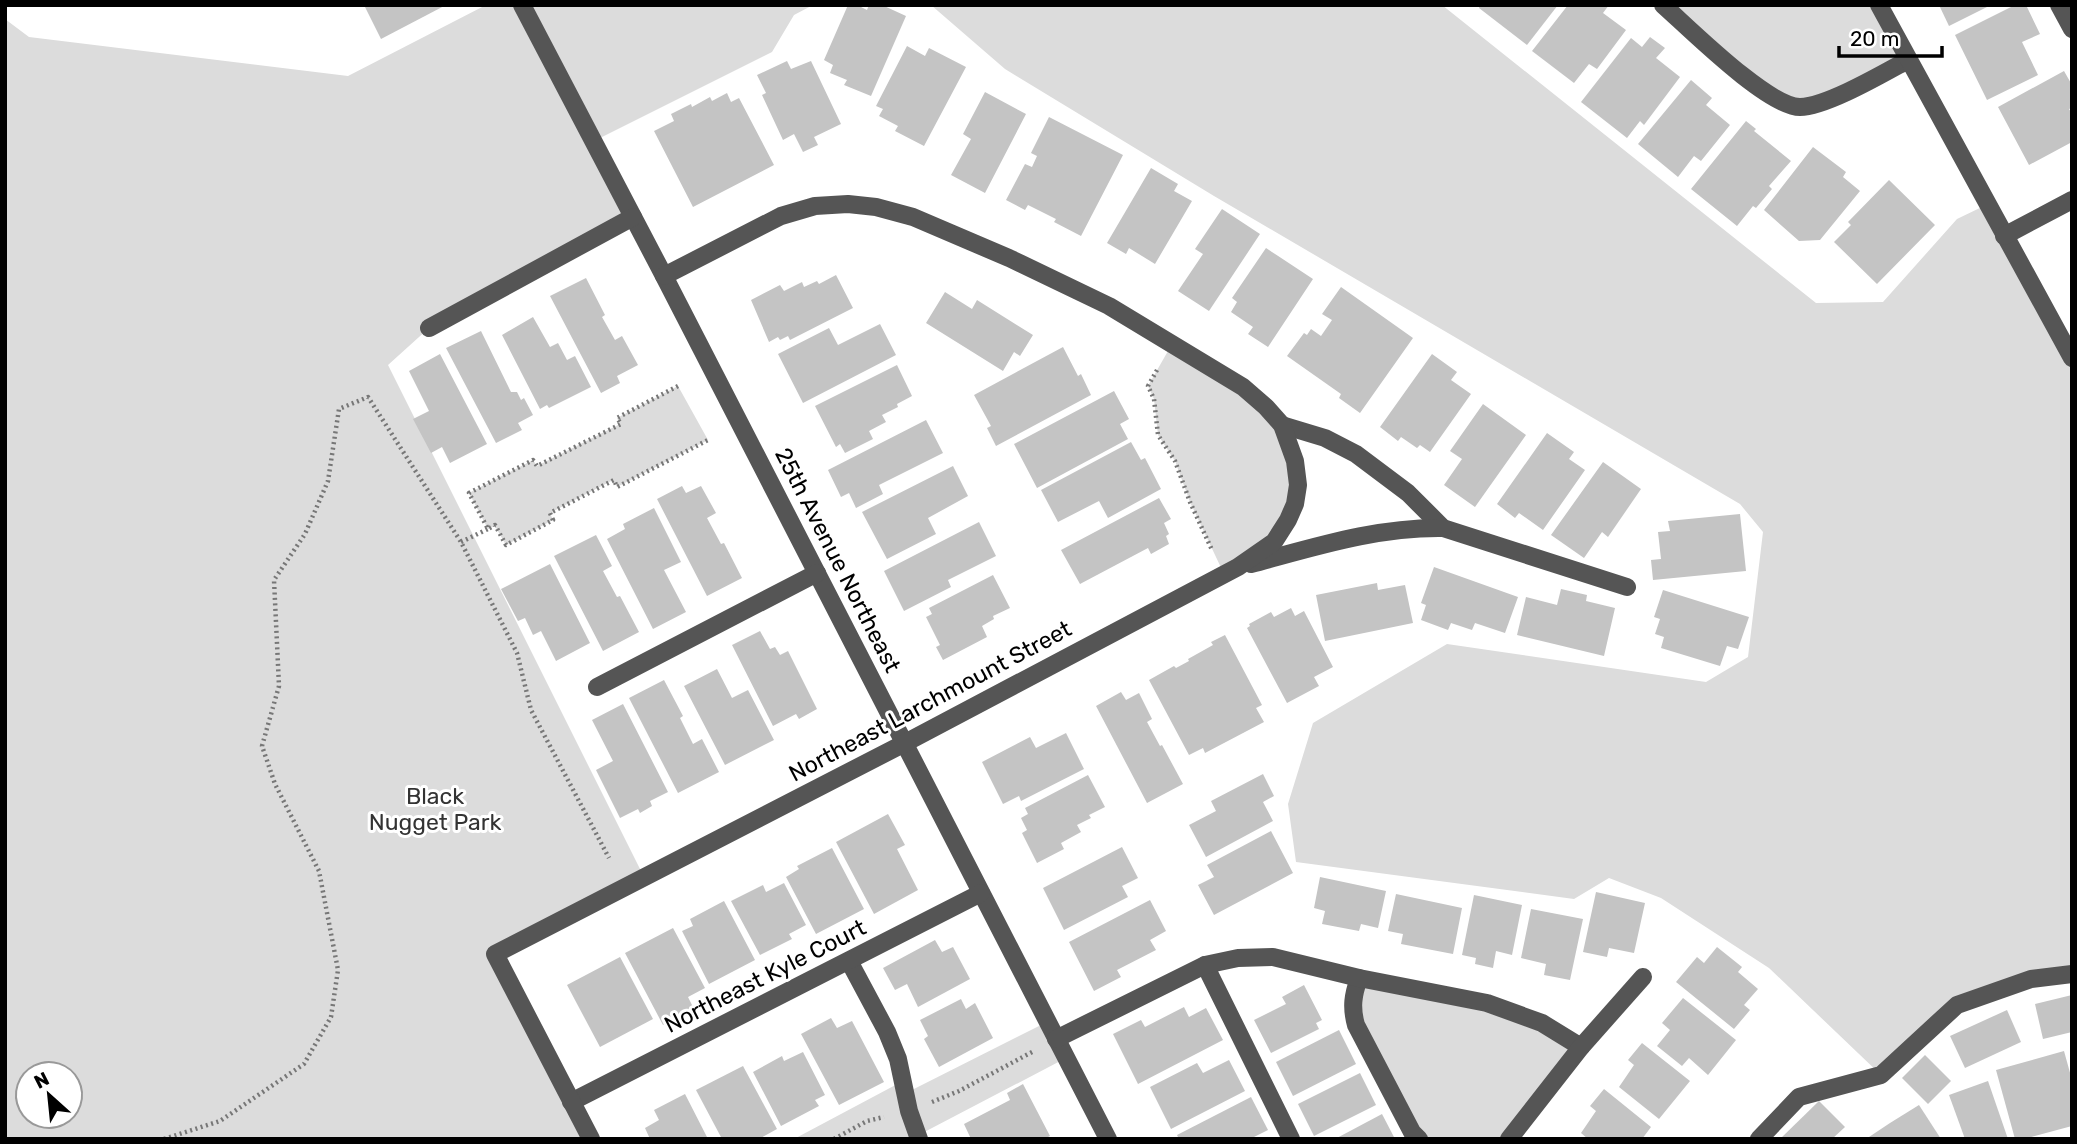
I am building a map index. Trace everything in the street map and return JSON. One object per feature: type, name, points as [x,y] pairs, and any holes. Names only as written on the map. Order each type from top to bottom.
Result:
[{"type":"street","name":"25th Avenue Northeast","points":[[522,5],[1108,1139]]},
{"type":"street","points":[[1663,5],[1759,89],[1779,101],[1797,107],[1815,106],[1908,60]]},
{"type":"street","points":[[1879,5],[2072,358]]},
{"type":"street","points":[[2059,5],[2072,29]]},
{"type":"street","points":[[2004,236],[2072,200]]},
{"type":"street","points":[[664,276],[781,216],[815,206],[848,204],[876,207],[913,217],[1009,258],[1109,306],[1243,387],[1282,425],[1325,438],[1356,454],[1408,493],[1443,528]]},
{"type":"street","points":[[429,328],[633,217]]},
{"type":"street","name":"Northeast Larchmount Street","points":[[571,1102],[495,954],[905,743],[1238,567],[1274,542],[1295,504],[1298,485],[1295,461],[1282,425]]},
{"type":"street","points":[[1238,567],[1360,535],[1412,528],[1443,528],[1627,587]]},
{"type":"street","points":[[597,687],[817,573]]},
{"type":"street","name":"Northeast Kyle Court","points":[[571,1102],[981,893]]},
{"type":"street","points":[[1056,1039],[1205,965],[1238,958],[1273,957],[1359,978],[1487,1003],[1542,1023],[1581,1047]]},
{"type":"street","points":[[849,961],[887,1032],[898,1059],[909,1111],[919,1139]]},
{"type":"street","points":[[1205,965],[1291,1139]]},
{"type":"street","points":[[1759,1139],[1799,1097],[1881,1075],[1957,1006],[2031,979],[2072,974]]},
{"type":"street","points":[[1509,1139],[1581,1047],[1643,977]]},
{"type":"street","points":[[1359,978],[1353,996],[1352,1011],[1356,1025],[1412,1132],[1419,1139]]},
{"type":"street","points":[[571,1102],[592,1139]]},
{"type":"path","points":[[1157,370],[1148,386],[1154,399],[1158,435],[1175,461],[1212,550]]},
{"type":"path","points":[[488,529],[469,493],[533,460],[537,467],[621,424],[617,418],[678,386]]},
{"type":"path","points":[[164,1139],[220,1121],[304,1064],[331,1017],[338,970],[319,871],[275,784],[262,746],[279,686],[274,580],[305,534],[328,481],[339,409],[368,397],[461,542],[517,653],[531,710],[609,858]]},
{"type":"path","points":[[461,542],[495,525],[506,545],[553,520],[550,513],[614,480],[617,487],[708,440]]},
{"type":"path","points":[[834,1139],[867,1121],[909,1111],[959,1091],[1056,1039]]},
{"type":"green space","name":"Black Nugget Park","points":[[486,5],[813,5],[794,15],[772,52],[594,141],[633,217],[429,328],[388,365],[644,877],[495,955],[591,1139],[5,1139],[5,19],[29,37],[348,76]]},
{"type":"green space","points":[[931,5],[1442,5],[1816,303],[1883,302],[1957,219],[1986,205],[2072,358],[2072,974],[1957,1005],[1881,1075],[1769,968],[1661,898],[1609,878],[1574,899],[1296,862],[1288,804],[1313,723],[1447,644],[1706,682],[1748,657],[1763,532],[1740,504],[1214,196],[1005,69]]},
{"type":"green space","points":[[1663,5],[1879,5],[1908,60],[1797,107]]},
{"type":"green space","points":[[1172,344],[1266,407],[1295,461],[1288,520],[1224,574],[1190,502],[1175,461],[1158,435],[1154,399],[1148,386]]},
{"type":"green space","points":[[678,386],[708,440],[617,487],[613,480],[550,513],[553,520],[506,545],[495,526],[488,529],[469,493],[533,460],[537,466],[620,424],[617,418]]},
{"type":"green space","points":[[1359,978],[1487,1003],[1581,1047],[1509,1139],[1419,1139],[1412,1132],[1353,996]]},
{"type":"green space","points":[[1047,1022],[1066,1058],[911,1139],[794,1139],[903,1081],[906,1093]]},
{"type":"building","points":[[364,5],[446,5],[381,39]]},
{"type":"building","points":[[848,5],[857,5],[867,10],[869,5],[882,5],[906,16],[871,96],[844,85],[847,80],[830,73],[833,65],[824,60]]},
{"type":"building","points":[[1480,5],[1558,5],[1527,45],[1479,8]]},
{"type":"building","points":[[1568,5],[1609,5],[1603,13],[1626,30],[1597,69],[1589,64],[1574,83],[1532,51]]},
{"type":"building","points":[[1939,5],[1991,5],[1949,26]]},
{"type":"building","points":[[2015,5],[2026,5],[2040,34],[2022,42],[2038,75],[1987,100],[1955,35]]},
{"type":"building","points":[[1650,37],[1665,48],[1656,58],[1680,77],[1644,125],[1640,121],[1627,138],[1581,102],[1631,38],[1642,47]]},
{"type":"building","points":[[907,46],[925,56],[929,48],[966,67],[924,146],[895,131],[898,126],[879,116],[883,109],[876,106]]},
{"type":"building","points":[[787,61],[791,69],[811,61],[841,124],[814,137],[818,145],[803,152],[794,134],[783,140],[762,95],[766,93],[757,75]]},
{"type":"building","points":[[2064,71],[2072,85],[2072,108],[2069,109],[2072,114],[2072,142],[2029,165],[1998,107]]},
{"type":"building","points":[[1691,80],[1712,98],[1706,105],[1730,125],[1701,161],[1694,156],[1678,177],[1638,144]]},
{"type":"building","points":[[985,92],[1026,114],[985,193],[951,175],[971,139],[963,134]]},
{"type":"building","points":[[727,93],[731,102],[739,98],[774,165],[693,207],[654,131],[674,121],[671,114],[691,104],[692,107],[710,97],[712,101]]},
{"type":"building","points":[[1049,117],[1123,155],[1081,236],[1028,205],[1025,210],[1006,200],[1025,164],[1032,167],[1037,156],[1031,153]]},
{"type":"building","points":[[1746,121],[1756,129],[1754,131],[1791,161],[1769,186],[1772,189],[1756,208],[1753,206],[1737,226],[1691,189]]},
{"type":"building","points":[[1813,147],[1846,172],[1843,177],[1860,191],[1820,240],[1799,241],[1764,210]]},
{"type":"building","points":[[1151,168],[1178,184],[1174,191],[1192,201],[1155,264],[1129,248],[1126,254],[1107,243]]},
{"type":"building","points":[[1889,180],[1935,225],[1877,284],[1834,242],[1851,225],[1848,222]]},
{"type":"building","points":[[1222,209],[1260,234],[1209,311],[1178,291],[1203,254],[1195,249]]},
{"type":"building","points":[[1266,248],[1313,279],[1268,347],[1248,334],[1253,327],[1231,312],[1237,302],[1232,298]]},
{"type":"building","points":[[836,275],[853,308],[790,340],[788,336],[769,342],[751,300],[780,285],[784,291],[802,282],[804,287],[817,281],[819,284]]},
{"type":"building","points":[[586,278],[615,340],[622,336],[638,365],[617,376],[620,383],[601,393],[550,296]]},
{"type":"building","points":[[1341,287],[1413,338],[1360,413],[1339,398],[1341,394],[1287,356],[1304,333],[1307,335],[1311,329],[1321,336],[1332,320],[1322,314]]},
{"type":"building","points":[[945,292],[972,309],[977,300],[1033,335],[1020,356],[1014,352],[1003,371],[926,323]]},
{"type":"building","points":[[533,317],[550,347],[558,343],[567,360],[575,356],[591,387],[549,408],[547,405],[540,409],[502,335]]},
{"type":"building","points":[[880,324],[896,355],[803,403],[778,354],[829,328],[838,345]]},
{"type":"building","points":[[481,331],[511,392],[517,392],[521,400],[524,398],[533,415],[518,423],[522,430],[496,443],[446,348]]},
{"type":"building","points":[[1063,347],[1091,395],[996,446],[987,428],[991,426],[974,395]]},
{"type":"building","points":[[440,354],[487,444],[450,463],[442,447],[431,453],[413,419],[429,411],[409,371]]},
{"type":"building","points":[[1432,354],[1457,372],[1451,380],[1471,394],[1430,452],[1420,445],[1417,448],[1401,437],[1398,441],[1380,427]]},
{"type":"building","points":[[897,365],[912,396],[882,415],[886,422],[869,431],[873,439],[845,453],[840,444],[836,447],[815,406]]},
{"type":"building","points":[[1114,391],[1129,419],[1120,424],[1128,439],[1037,488],[1014,444]]},
{"type":"building","points":[[1483,404],[1526,435],[1475,507],[1444,485],[1462,459],[1450,451]]},
{"type":"building","points":[[926,420],[943,453],[879,485],[883,494],[856,508],[849,493],[841,497],[828,470]]},
{"type":"building","points":[[1547,433],[1574,452],[1569,459],[1585,470],[1543,530],[1519,513],[1515,518],[1497,504]]},
{"type":"building","points":[[1131,442],[1141,460],[1145,458],[1161,489],[1108,518],[1099,501],[1058,522],[1041,490]]},
{"type":"building","points":[[1603,462],[1641,489],[1608,537],[1602,532],[1584,558],[1551,535]]},
{"type":"building","points":[[953,466],[968,496],[928,518],[936,534],[887,559],[862,512]]},
{"type":"building","points":[[682,486],[686,493],[701,486],[716,513],[707,518],[742,578],[707,596],[657,499]]},
{"type":"building","points":[[1159,498],[1171,519],[1164,523],[1169,534],[1166,536],[1169,544],[1151,554],[1148,548],[1080,584],[1061,550]]},
{"type":"building","points":[[654,508],[681,562],[664,570],[686,612],[653,629],[607,539],[625,529],[623,524]]},
{"type":"building","points":[[1740,514],[1746,571],[1653,580],[1651,560],[1661,559],[1658,532],[1670,531],[1668,521]]},
{"type":"building","points":[[979,522],[996,556],[948,580],[951,587],[904,611],[884,571]]},
{"type":"building","points":[[596,535],[612,566],[603,571],[639,632],[603,651],[554,556]]},
{"type":"building","points":[[550,564],[590,643],[556,661],[541,631],[533,635],[525,618],[518,621],[501,589]]},
{"type":"building","points":[[1434,567],[1518,597],[1505,633],[1475,623],[1472,630],[1451,623],[1448,630],[1421,620],[1426,605],[1421,603]]},
{"type":"building","points":[[993,575],[1010,608],[993,616],[994,619],[982,626],[987,637],[943,660],[936,647],[940,645],[926,617],[932,614],[929,608]]},
{"type":"building","points":[[1377,583],[1378,590],[1405,585],[1413,623],[1325,641],[1316,595]]},
{"type":"building","points":[[1561,589],[1587,595],[1586,601],[1615,608],[1604,656],[1517,635],[1526,597],[1557,605]]},
{"type":"building","points":[[1663,590],[1749,617],[1738,649],[1727,646],[1720,666],[1661,648],[1664,637],[1655,634],[1660,619],[1654,617]]},
{"type":"building","points":[[1291,608],[1295,616],[1304,611],[1333,667],[1314,677],[1319,686],[1287,703],[1247,628],[1249,624],[1271,612],[1274,617]]},
{"type":"building","points":[[760,631],[770,649],[775,647],[780,655],[788,651],[817,709],[799,719],[796,714],[773,726],[732,645]]},
{"type":"building","points":[[1225,635],[1262,705],[1256,708],[1264,722],[1205,753],[1203,748],[1189,755],[1149,680],[1189,661],[1188,659],[1213,645],[1211,642]]},
{"type":"building","points":[[717,669],[732,698],[748,690],[774,740],[725,765],[684,686]]},
{"type":"building","points":[[664,680],[683,716],[680,718],[693,744],[702,739],[719,772],[678,793],[629,698]]},
{"type":"building","points":[[1121,692],[1126,700],[1139,693],[1152,719],[1147,722],[1183,784],[1147,803],[1096,706]]},
{"type":"building","points":[[623,704],[668,792],[650,801],[652,806],[640,813],[638,809],[620,818],[596,770],[613,761],[592,720]]},
{"type":"building","points":[[1066,733],[1084,769],[1021,801],[1019,796],[1003,804],[982,762],[1030,737],[1036,748]]},
{"type":"building","points":[[1263,774],[1274,796],[1263,802],[1273,821],[1206,857],[1189,825],[1216,811],[1211,801]]},
{"type":"building","points":[[1088,775],[1105,807],[1077,825],[1081,832],[1061,843],[1064,849],[1037,863],[1022,833],[1027,830],[1021,818],[1028,814],[1025,808]]},
{"type":"building","points":[[888,814],[905,845],[897,849],[918,890],[874,914],[836,842]]},
{"type":"building","points":[[1271,831],[1293,873],[1214,915],[1198,885],[1214,877],[1207,865]]},
{"type":"building","points":[[1122,847],[1138,878],[1122,886],[1128,897],[1064,930],[1043,888]]},
{"type":"building","points":[[832,848],[864,909],[816,934],[786,877],[799,869],[797,866]]},
{"type":"building","points":[[1320,877],[1386,891],[1378,928],[1361,924],[1359,931],[1322,924],[1325,911],[1314,908]]},
{"type":"building","points":[[784,883],[806,925],[789,934],[792,939],[760,955],[731,901],[763,885],[766,892]]},
{"type":"building","points":[[1596,892],[1645,903],[1634,953],[1609,948],[1607,957],[1583,952]]},
{"type":"building","points":[[1396,894],[1462,908],[1453,954],[1401,944],[1403,934],[1388,931]]},
{"type":"building","points":[[1474,895],[1522,905],[1512,955],[1496,951],[1493,968],[1475,964],[1476,958],[1462,955]]},
{"type":"building","points":[[1150,900],[1166,931],[1150,940],[1156,950],[1117,970],[1121,977],[1094,991],[1069,942]]},
{"type":"building","points":[[724,901],[755,960],[709,984],[682,931],[693,926],[690,919]]},
{"type":"building","points":[[1531,909],[1583,919],[1570,980],[1544,975],[1546,964],[1521,958]]},
{"type":"building","points":[[673,928],[705,988],[688,997],[694,1009],[663,1025],[625,953]]},
{"type":"building","points":[[935,940],[942,952],[953,947],[970,979],[918,1007],[907,984],[895,990],[883,968]]},
{"type":"building","points":[[1717,947],[1742,967],[1738,972],[1758,989],[1744,1005],[1750,1010],[1734,1029],[1676,982],[1697,957],[1704,963]]},
{"type":"building","points":[[620,957],[653,1019],[600,1047],[567,985]]},
{"type":"building","points":[[1304,985],[1322,1020],[1316,1023],[1319,1029],[1271,1053],[1254,1020],[1286,1004],[1282,997]]},
{"type":"building","points":[[2072,995],[2072,1032],[2043,1039],[2035,1004]]},
{"type":"building","points":[[1683,998],[1736,1040],[1708,1075],[1689,1058],[1682,1066],[1657,1046],[1670,1030],[1662,1023]]},
{"type":"building","points":[[961,999],[966,1009],[975,1003],[993,1038],[939,1067],[924,1039],[928,1036],[920,1020]]},
{"type":"building","points":[[1184,1007],[1189,1017],[1206,1008],[1223,1040],[1138,1084],[1113,1034],[1141,1020],[1145,1027]]},
{"type":"building","points":[[2007,1010],[2021,1042],[1965,1068],[1950,1036]]},
{"type":"building","points":[[831,1018],[837,1028],[852,1021],[884,1082],[839,1105],[801,1034]]},
{"type":"building","points":[[1339,1030],[1356,1064],[1293,1096],[1276,1062]]},
{"type":"building","points":[[1642,1043],[1690,1081],[1659,1119],[1619,1087],[1634,1065],[1628,1060]]},
{"type":"building","points":[[2064,1051],[2072,1080],[2072,1126],[2015,1139],[1996,1070]]},
{"type":"building","points":[[803,1052],[825,1095],[815,1100],[819,1106],[781,1126],[753,1072],[782,1056],[784,1061]]},
{"type":"building","points":[[1925,1055],[1951,1081],[1928,1104],[1902,1078]]},
{"type":"building","points":[[1229,1060],[1245,1091],[1171,1129],[1150,1087],[1197,1063],[1203,1073]]},
{"type":"building","points":[[743,1066],[777,1129],[759,1139],[722,1139],[696,1090]]},
{"type":"building","points":[[1360,1073],[1376,1105],[1314,1136],[1298,1104]]},
{"type":"building","points":[[1988,1081],[2008,1139],[1965,1139],[1949,1095]]},
{"type":"building","points":[[1023,1084],[1050,1136],[1044,1139],[971,1139],[964,1124],[1010,1100],[1007,1093]]},
{"type":"building","points":[[1604,1089],[1651,1127],[1642,1139],[1588,1139],[1581,1133],[1596,1111],[1590,1106]]},
{"type":"building","points":[[685,1094],[708,1139],[650,1139],[645,1128],[659,1120],[654,1110]]},
{"type":"building","points":[[1251,1097],[1268,1130],[1250,1139],[1179,1139],[1177,1135]]},
{"type":"building","points":[[1819,1101],[1845,1127],[1832,1139],[1780,1139]]},
{"type":"building","points":[[1919,1105],[1941,1139],[1866,1139],[1890,1123]]},
{"type":"building","points":[[1382,1114],[1395,1139],[1335,1139]]}]
